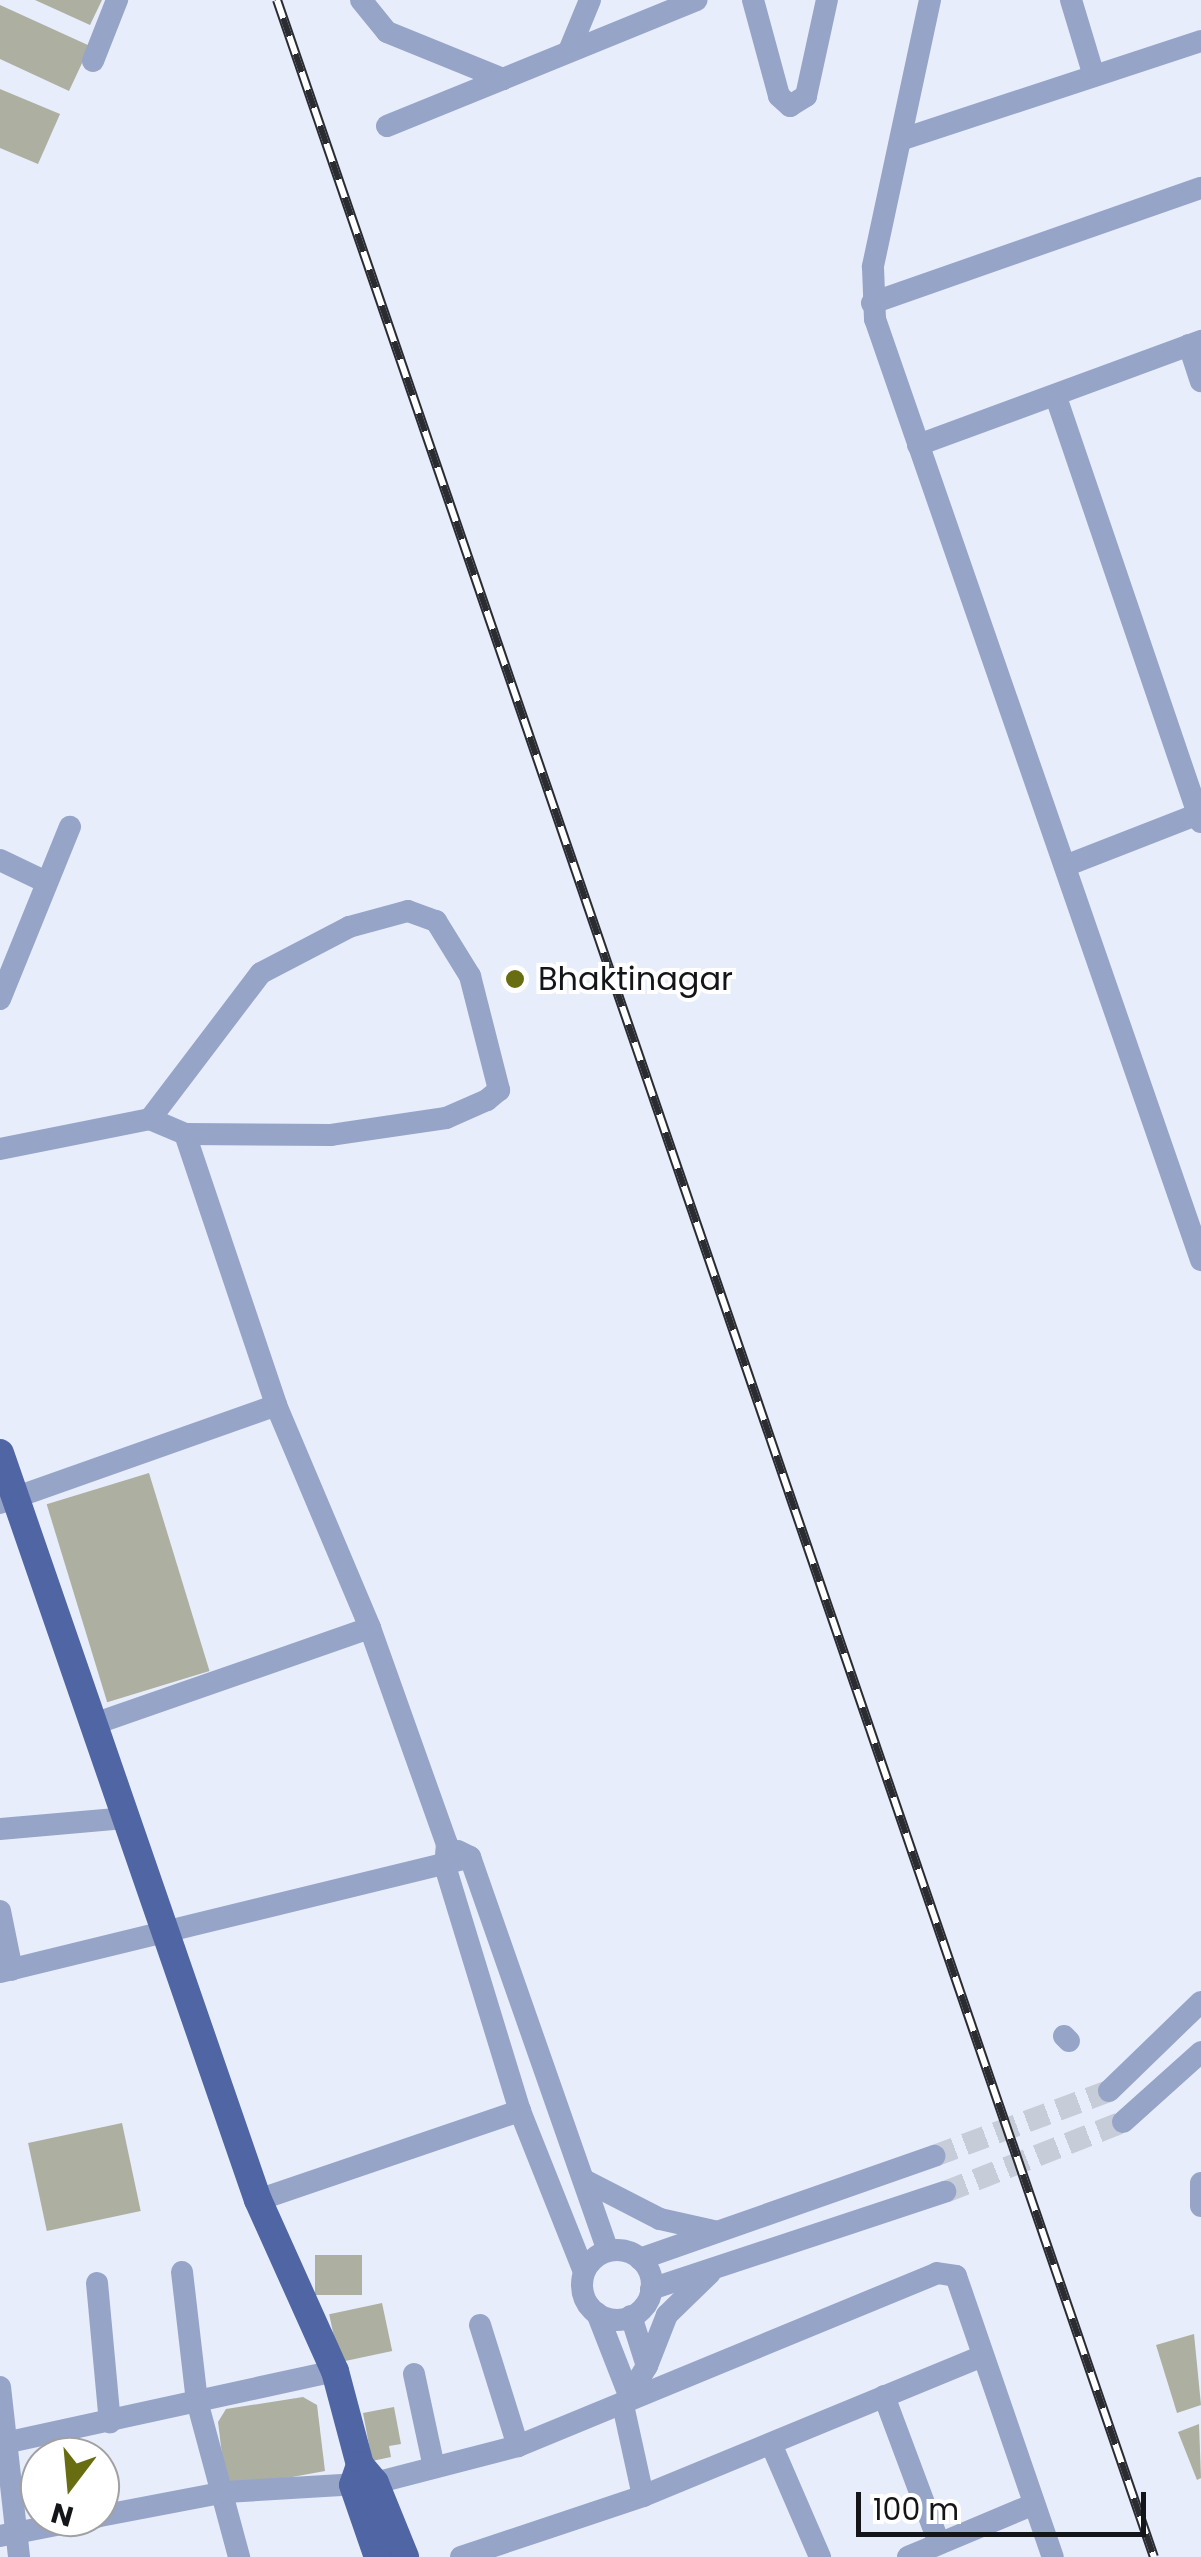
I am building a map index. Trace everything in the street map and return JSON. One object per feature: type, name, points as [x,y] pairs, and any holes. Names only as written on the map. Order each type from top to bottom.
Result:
[{"type":"main road","points":[[0,1453],[8,1501],[94,1724],[160,1929],[258,2200],[335,2371],[363,2478],[378,2557]]},
{"type":"main road","points":[[363,2478],[405,2557]]},
{"type":"street","points":[[93,61],[117,0]]},
{"type":"street","points":[[361,0],[386,32],[503,79]]},
{"type":"street","points":[[569,51],[590,0]]},
{"type":"street","points":[[387,126],[697,0]]},
{"type":"street","points":[[753,0],[779,96],[790,106],[806,96],[827,0]]},
{"type":"street","points":[[930,0],[904,138],[873,267],[872,302],[918,445],[1195,1222],[1201,1260]]},
{"type":"street","points":[[1071,0],[1094,76]]},
{"type":"street","points":[[904,138],[1201,41]]},
{"type":"street","points":[[872,302],[1201,188]]},
{"type":"street","points":[[918,445],[1195,343],[1201,381]]},
{"type":"street","points":[[1056,397],[1200,816],[1066,866]]},
{"type":"street","points":[[0,1000],[70,828]]},
{"type":"street","points":[[0,860],[46,882]]},
{"type":"street","points":[[1,1151],[150,1119],[184,1134],[331,1135],[446,1118],[487,1100],[499,1090],[470,976],[436,921],[408,912],[349,926],[261,972],[150,1119]]},
{"type":"street","points":[[184,1134],[276,1404],[370,1628],[446,1855],[520,2112],[584,2272],[583,2296],[598,2314],[625,2398],[643,2496]]},
{"type":"street","points":[[8,1501],[276,1404]]},
{"type":"street","points":[[94,1724],[370,1628]]},
{"type":"street","points":[[0,1829],[125,1818]]},
{"type":"street","points":[[0,1911],[6,1971],[446,1855],[470,1857],[608,2251]]},
{"type":"street","points":[[1109,2091],[1201,2002]]},
{"type":"street","points":[[1124,2122],[1201,2052]]},
{"type":"street","points":[[258,2200],[520,2112]]},
{"type":"street","points":[[608,2251],[640,2259],[934,2156]]},
{"type":"street","points":[[584,2180],[660,2219],[718,2232]]},
{"type":"street","points":[[1201,2183],[1201,2206]]},
{"type":"street","points":[[631,2316],[652,2289],[945,2192]]},
{"type":"street","points":[[584,2272],[608,2251]]},
{"type":"street","points":[[640,2259],[652,2289]]},
{"type":"street","points":[[625,2398],[647,2366],[667,2315],[716,2268]]},
{"type":"street","points":[[182,2272],[196,2401],[226,2492],[239,2557]]},
{"type":"street","points":[[120,2513],[226,2492],[363,2478],[518,2446],[625,2398],[937,2273],[956,2276],[1053,2557]]},
{"type":"street","points":[[97,2283],[110,2422]]},
{"type":"street","points":[[598,2314],[631,2316]]},
{"type":"street","points":[[631,2316],[647,2366]]},
{"type":"street","points":[[480,2325],[518,2446]]},
{"type":"street","points":[[460,2557],[643,2496],[772,2446],[982,2356]]},
{"type":"street","points":[[3,2444],[335,2371]]},
{"type":"street","points":[[414,2374],[434,2466]]},
{"type":"street","points":[[0,2386],[8,2534],[19,2557]]},
{"type":"street","points":[[884,2396],[939,2543]]},
{"type":"street","points":[[772,2446],[820,2557]]},
{"type":"street","points":[[908,2557],[1032,2505]]},
{"type":"building","points":[[35,0],[102,0],[90,25]]},
{"type":"building","points":[[0,5],[90,46],[69,91],[0,59]]},
{"type":"building","points":[[0,89],[60,114],[38,164],[0,148]]},
{"type":"building","points":[[149,1473],[210,1671],[107,1702],[47,1504]]},
{"type":"building","points":[[122,2123],[141,2211],[47,2231],[28,2143]]},
{"type":"building","points":[[315,2255],[362,2255],[362,2295],[315,2295]]},
{"type":"building","points":[[382,2303],[392,2351],[339,2362],[329,2314]]},
{"type":"building","points":[[1194,2334],[1201,2405],[1177,2413],[1156,2345]]},
{"type":"building","points":[[303,2397],[317,2405],[325,2471],[232,2488],[225,2479],[218,2422],[226,2409]]},
{"type":"building","points":[[394,2407],[401,2444],[389,2446],[391,2457],[372,2461],[363,2413]]},
{"type":"building","points":[[1199,2424],[1201,2478],[1197,2480],[1178,2432]]},
{"type":"tunnel","points":[[934,2156],[1109,2091]]},
{"type":"tunnel","points":[[945,2192],[1123,2122]]},
{"type":"railway","points":[[277,0],[1154,2557]]},
{"type":"place","name":"Bhaktinagar","points":[[515,979]]}]
